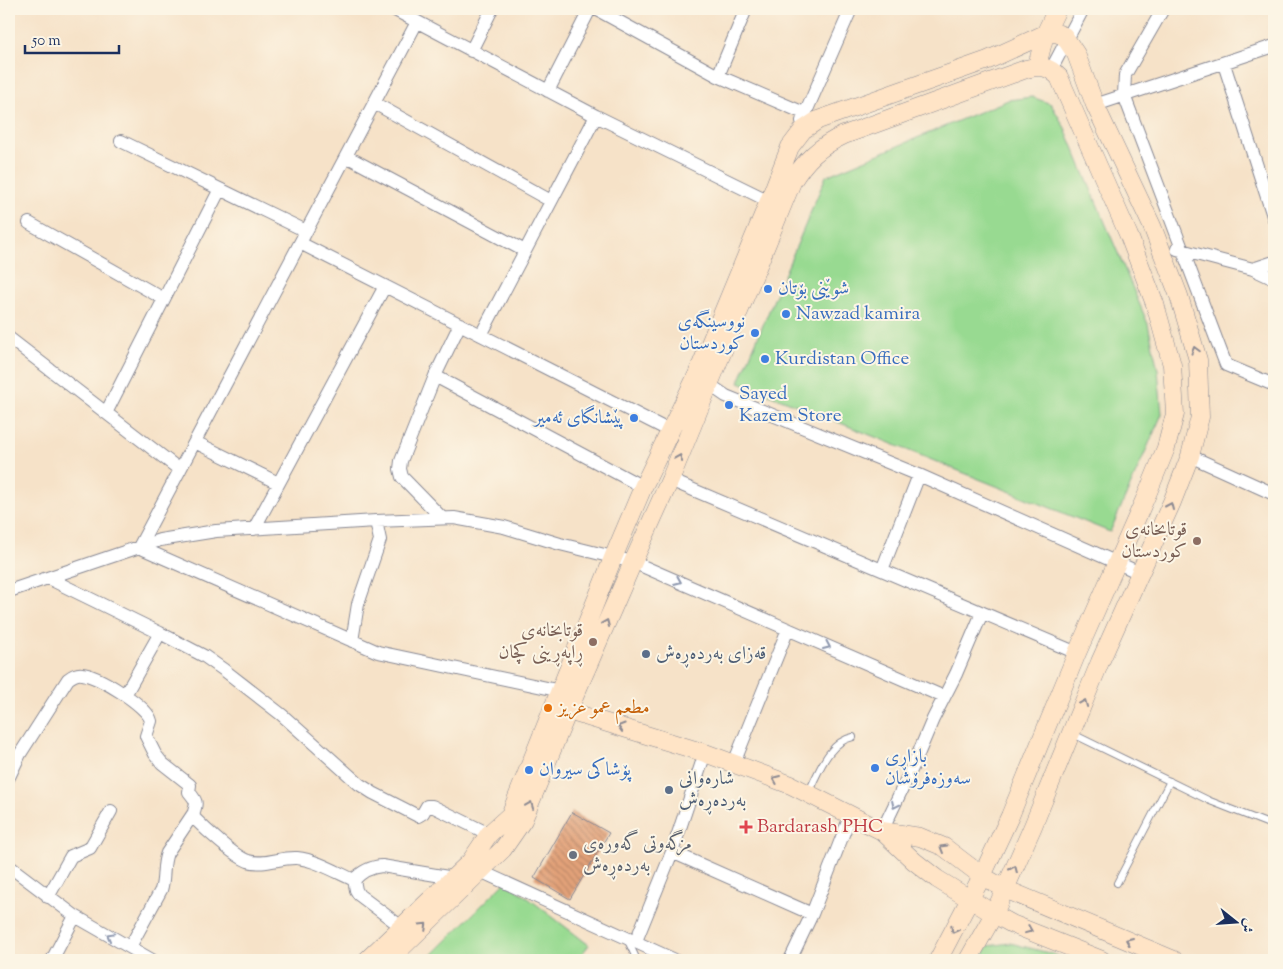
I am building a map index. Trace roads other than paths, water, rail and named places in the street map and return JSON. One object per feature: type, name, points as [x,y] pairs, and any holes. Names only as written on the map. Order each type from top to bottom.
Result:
[{"type":"main road","points":[[1044,68],[1045,34],[1057,9]]},
{"type":"main road","points":[[367,960],[403,928],[470,862],[489,834],[510,815],[613,558],[643,487],[697,374],[790,147],[796,137],[810,124],[818,120],[988,60],[1045,34],[1056,33],[1067,40],[1080,61],[1095,105],[1160,245],[1179,296],[1198,360],[1200,417],[1190,456],[1172,502],[1100,662],[1072,734],[994,914],[968,960]]},
{"type":"main road","points":[[389,960],[503,849],[523,820],[568,711],[670,480],[792,182],[808,158],[819,149],[844,135],[1044,68],[1059,77],[1129,236],[1155,304],[1172,364],[1175,414],[1166,448],[1148,492],[1077,653],[1010,816],[982,876],[938,960]]},
{"type":"main road","points":[[568,711],[734,762],[791,785],[882,831],[914,862],[937,879],[994,914],[1012,924],[1102,960]]},
{"type":"main road","points":[[882,831],[920,837],[944,848],[982,876],[1004,889],[1174,960]]},
{"type":"street","points":[[394,9],[596,116],[769,201]]},
{"type":"street","points":[[471,51],[492,9]]},
{"type":"street","points":[[548,91],[590,9]]},
{"type":"street","points":[[596,9],[718,76],[804,113]]},
{"type":"street","points":[[718,76],[746,9]]},
{"type":"street","points":[[796,137],[804,113],[851,9]]},
{"type":"street","points":[[1044,68],[1067,40],[1083,9]]},
{"type":"street","points":[[1163,9],[1125,75],[1124,95],[1226,366],[1274,385]]},
{"type":"street","points":[[139,547],[417,22]]},
{"type":"street","points":[[1095,105],[1274,46]]},
{"type":"street","points":[[1224,64],[1274,219]]},
{"type":"street","points":[[374,103],[551,201]]},
{"type":"street","points":[[481,335],[596,116]]},
{"type":"street","points":[[121,141],[306,231]]},
{"type":"street","points":[[346,156],[525,251]]},
{"type":"street","points":[[106,413],[220,189]]},
{"type":"street","points":[[29,222],[164,300]]},
{"type":"street","points":[[300,243],[670,431]]},
{"type":"street","points":[[1160,245],[1253,270],[1274,279]]},
{"type":"street","points":[[1253,270],[1274,262]]},
{"type":"street","points":[[254,529],[384,286]]},
{"type":"street","points":[[442,518],[402,477],[400,469],[401,461],[435,376],[460,324]]},
{"type":"street","points":[[9,338],[180,470]]},
{"type":"street","points":[[435,376],[643,487]]},
{"type":"street","points":[[710,385],[726,396],[919,475],[1140,573]]},
{"type":"street","points":[[195,442],[278,483]]},
{"type":"street","points":[[1190,456],[1274,494]]},
{"type":"street","points":[[882,570],[919,475]]},
{"type":"street","points":[[670,480],[1077,653]]},
{"type":"street","points":[[9,591],[169,538],[216,531],[376,520],[454,518],[504,527],[633,562],[944,697]]},
{"type":"street","points":[[352,641],[358,604],[380,540],[376,520]]},
{"type":"street","points":[[139,547],[378,652],[560,692]]},
{"type":"street","points":[[48,578],[204,656],[300,730],[346,774],[373,794],[418,816],[423,813],[427,806],[432,806],[489,834]]},
{"type":"street","points":[[882,831],[956,674],[982,612]]},
{"type":"street","points":[[734,762],[788,629]]},
{"type":"street","points":[[125,695],[160,633]]},
{"type":"street","points":[[9,778],[14,752],[72,676],[84,674],[125,695],[136,702],[150,717],[151,725],[146,736],[158,759],[190,785],[189,792],[197,806],[167,853],[161,890],[130,947]]},
{"type":"street","points":[[631,939],[672,852],[705,753]]},
{"type":"street","points":[[48,897],[71,856],[90,848],[111,811]]},
{"type":"street","points":[[193,814],[195,820],[244,859],[261,863],[289,858],[305,860],[354,880]]},
{"type":"street","points":[[790,960],[812,914],[851,814]]},
{"type":"street","points":[[672,852],[812,914]]},
{"type":"street","points":[[9,866],[48,897],[76,916],[152,960]]},
{"type":"street","points":[[354,880],[367,869],[382,866],[454,878]]},
{"type":"street","points":[[480,872],[675,960]]},
{"type":"street","points":[[354,880],[356,890],[363,900],[403,928]]},
{"type":"street","points":[[52,960],[76,916]]},
{"type":"lane","points":[[1072,734],[1210,801],[1274,826]]},
{"type":"lane","points":[[807,794],[830,752],[843,739],[853,737]]},
{"type":"lane","points":[[1117,883],[1170,781]]},
{"type":"lane","points":[[631,939],[637,960]]},
{"type":"place","name":"شوێنی بۆتان","points":[[768,289]]},
{"type":"place","name":"Nawzad kamira","points":[[786,314]]},
{"type":"place","name":"نووسینگەی کوردستان","points":[[755,333]]},
{"type":"place","name":"Kurdistan Office","points":[[765,359]]},
{"type":"place","name":"Sayed Kazem Store","points":[[729,405]]},
{"type":"place","name":"پێشانگای ئەمیر","points":[[634,418]]},
{"type":"place","name":"قوتابخانەی کوردستان","points":[[1197,541]]},
{"type":"place","name":"قوتابخانەی ڕاپەڕینی کچان","points":[[593,642]]},
{"type":"place","name":"قەزای بەردەڕەش","points":[[646,654]]},
{"type":"place","name":"مطعم عمو عزيز","points":[[548,708]]},
{"type":"place","name":"بازاڕی سەوزەفرۆشان","points":[[875,768]]},
{"type":"place","name":"پۆشاکی سیروان","points":[[529,770]]},
{"type":"place","name":"شارەوانی بەردەڕەش","points":[[669,790]]},
{"type":"place","name":"Bardarash PHC","points":[[746,827]]},
{"type":"place","name":"مزگەوتی گەورەی بەردەڕەش","points":[[573,855]]}]
